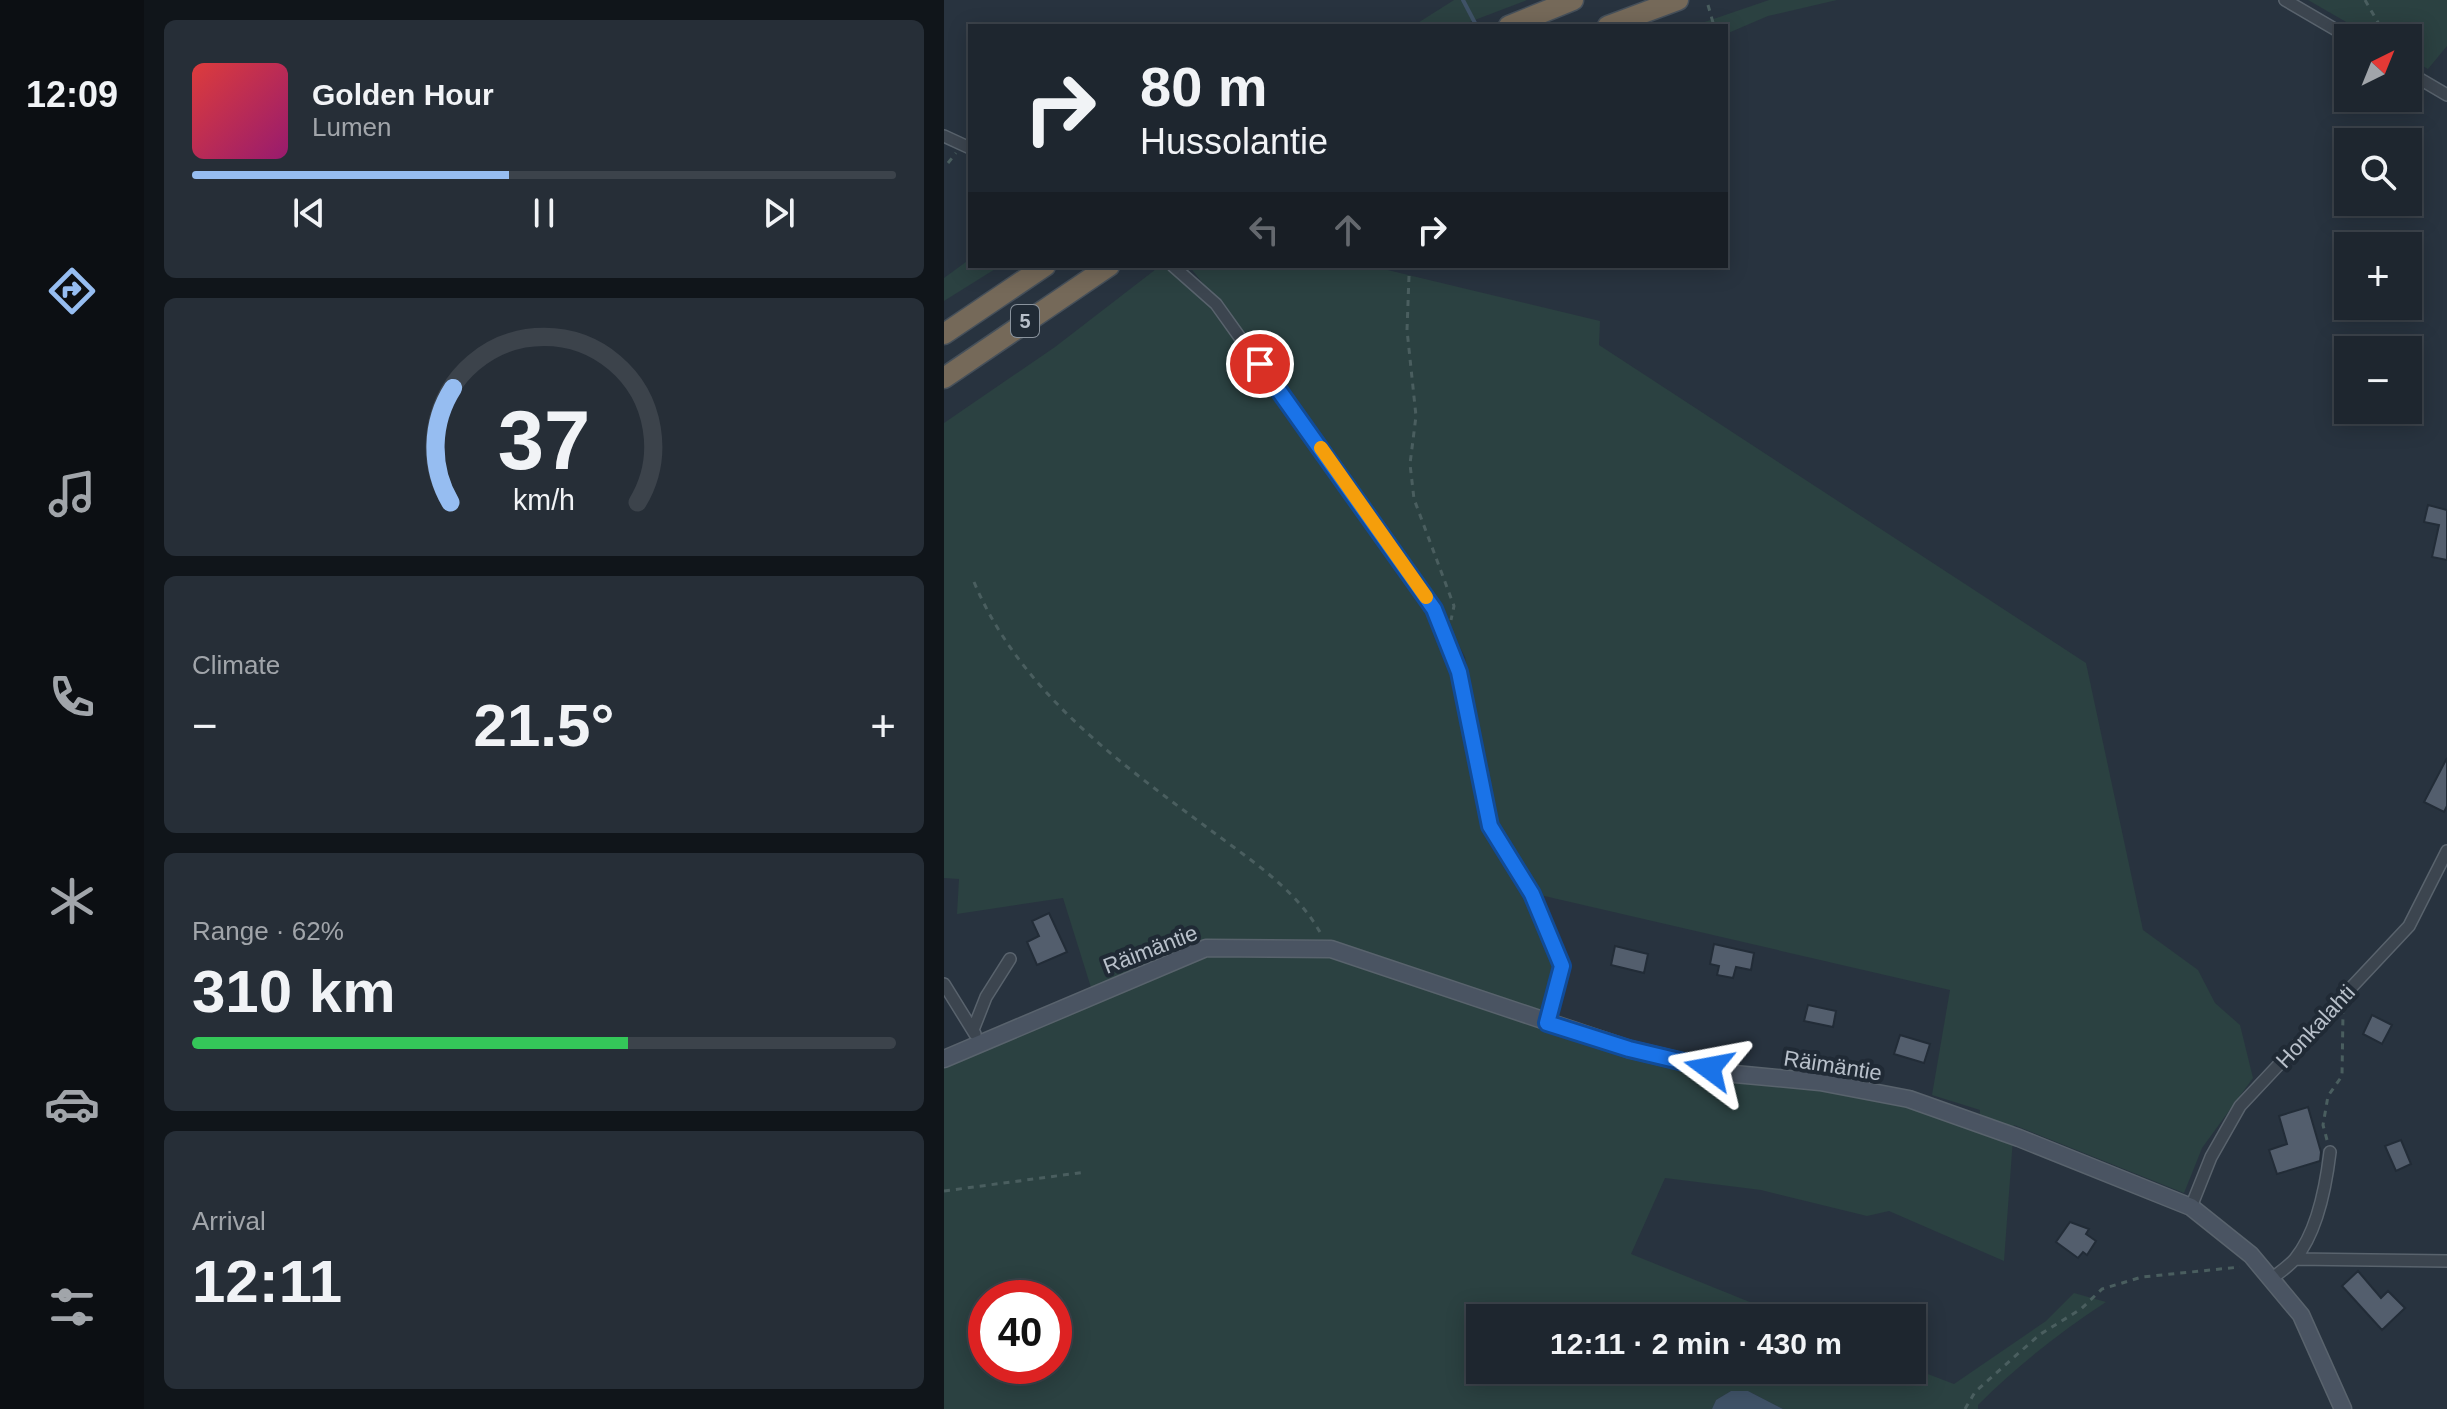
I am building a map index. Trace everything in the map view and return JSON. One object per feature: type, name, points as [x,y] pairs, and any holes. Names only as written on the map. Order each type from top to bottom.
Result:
[{"type":"highway","points":[[1514,24],[1573,0]]},
{"type":"highway","points":[[1613,24],[1678,0]]},
{"type":"highway","name":"5","points":[[944,334],[1042,268]]},
{"type":"highway","name":"5","points":[[944,378],[1106,268]]},
{"type":"street","points":[[2285,0],[2334,29]]},
{"type":"street","points":[[2422,80],[2447,95]]},
{"type":"street","points":[[944,136],[968,147]]},
{"type":"street","points":[[1175,268],[1216,304],[1434,609],[1459,672],[1490,826],[1532,894],[1562,966],[1547,1023]]},
{"type":"street","name":"Honkalahti","points":[[2191,1207],[2211,1157],[2240,1106],[2409,926],[2447,851]]},
{"type":"street","name":"Räimäntie","points":[[944,1059],[1206,948],[1322,949],[1629,1049],[1735,1074],[1820,1082],[1909,1099],[2019,1138],[2191,1207],[2251,1255],[2301,1315],[2343,1409]]},
{"type":"street","points":[[973,1030],[986,997],[1010,959]]},
{"type":"street","points":[[944,984],[973,1030],[978,1047]]},
{"type":"street","points":[[2271,1279],[2296,1259],[2315,1220],[2327,1180],[2330,1152]]},
{"type":"street","points":[[2296,1259],[2447,1261]]},
{"type":"path","points":[[2365,0],[2379,24]]},
{"type":"path","points":[[1708,5],[1713,24]]},
{"type":"path","points":[[1409,276],[1407,330],[1416,416],[1410,464],[1414,499],[1454,606],[1446,639]]},
{"type":"path","points":[[974,582],[990,619],[1042,691],[1070,719],[1252,861],[1292,897],[1311,916],[1322,936],[1322,949]]},
{"type":"path","points":[[2330,1152],[2323,1125],[2328,1096],[2342,1076],[2343,996]]},
{"type":"path","points":[[944,1191],[1086,1172]]},
{"type":"path","points":[[1965,1409],[1975,1392],[2039,1335],[2081,1309],[2102,1289],[2156,1275],[2239,1269],[2251,1255]]},
{"type":"green space","points":[[1454,0],[1527,0],[1464,24],[1416,24]]},
{"type":"green space","points":[[1769,0],[1837,0],[1768,16],[1728,33],[1728,24],[1699,24]]},
{"type":"green space","points":[[2308,0],[2447,0],[2447,46],[2428,69],[2422,66],[2422,24],[2350,24]]},
{"type":"green space","points":[[968,260],[968,268],[997,268],[944,301],[944,278]]},
{"type":"green space","points":[[1157,268],[1175,268],[1216,304],[1434,609],[1459,672],[1490,826],[1532,894],[1562,966],[1547,1023],[1629,1049],[1820,1082],[1979,1123],[1980,1110],[1932,1095],[1950,990],[1540,895],[1497,825],[1465,657],[1439,606],[1279,379],[1191,268],[1379,268],[1600,321],[1599,345],[2086,663],[2143,930],[2198,970],[2215,1003],[2240,1025],[2253,1078],[2202,1148],[2184,1193],[2014,1125],[2004,1261],[1889,1211],[1867,1216],[1761,1190],[1665,1178],[1631,1254],[1754,1304],[1466,1304],[1466,1384],[1926,1384],[1926,1373],[1954,1384],[2046,1321],[2074,1293],[2106,1302],[2024,1363],[1978,1405],[1978,1409],[1783,1409],[1748,1391],[1731,1391],[1716,1400],[1712,1409],[944,1409],[944,1059],[1093,994],[1063,898],[957,914],[959,879],[944,878],[944,423],[1055,347]]},
{"type":"water","points":[[1731,1391],[1748,1391],[1783,1409],[1712,1409],[1716,1400]]},
{"type":"building","points":[[2428,505],[2447,510],[2447,560],[2432,557],[2439,525],[2424,522]]},
{"type":"building","points":[[2447,758],[2447,806],[2444,812],[2424,802]]},
{"type":"building","points":[[1049,913],[1067,952],[1037,965],[1027,942],[1039,936],[1032,921]]},
{"type":"building","points":[[1714,944],[1754,953],[1751,970],[1736,967],[1733,978],[1717,975],[1719,966],[1710,964]]},
{"type":"building","points":[[1615,946],[1648,954],[1644,973],[1611,965]]},
{"type":"building","points":[[1808,1005],[1836,1011],[1833,1027],[1804,1021]]},
{"type":"building","points":[[2372,1015],[2392,1025],[2382,1044],[2363,1034]]},
{"type":"building","points":[[1900,1035],[1930,1044],[1924,1063],[1894,1054]]},
{"type":"building","points":[[2308,1107],[2321,1152],[2320,1161],[2277,1174],[2269,1150],[2287,1144],[2279,1116]]},
{"type":"building","points":[[2401,1140],[2411,1164],[2396,1171],[2385,1146]]},
{"type":"building","points":[[2070,1222],[2089,1229],[2086,1234],[2096,1241],[2087,1255],[2083,1252],[2078,1258],[2056,1242]]},
{"type":"building","points":[[2358,1271],[2381,1298],[2388,1291],[2405,1308],[2382,1330],[2342,1286]]},
{"type":"waterway","points":[[1463,0],[1475,23]]},
{"type":"slow traffic","points":[[1321,448],[1426,597]]},
{"type":"route","points":[[1260,364],[1434,609],[1459,672],[1490,826],[1532,894],[1562,966],[1547,1023],[1629,1049],[1709,1068]]}]
